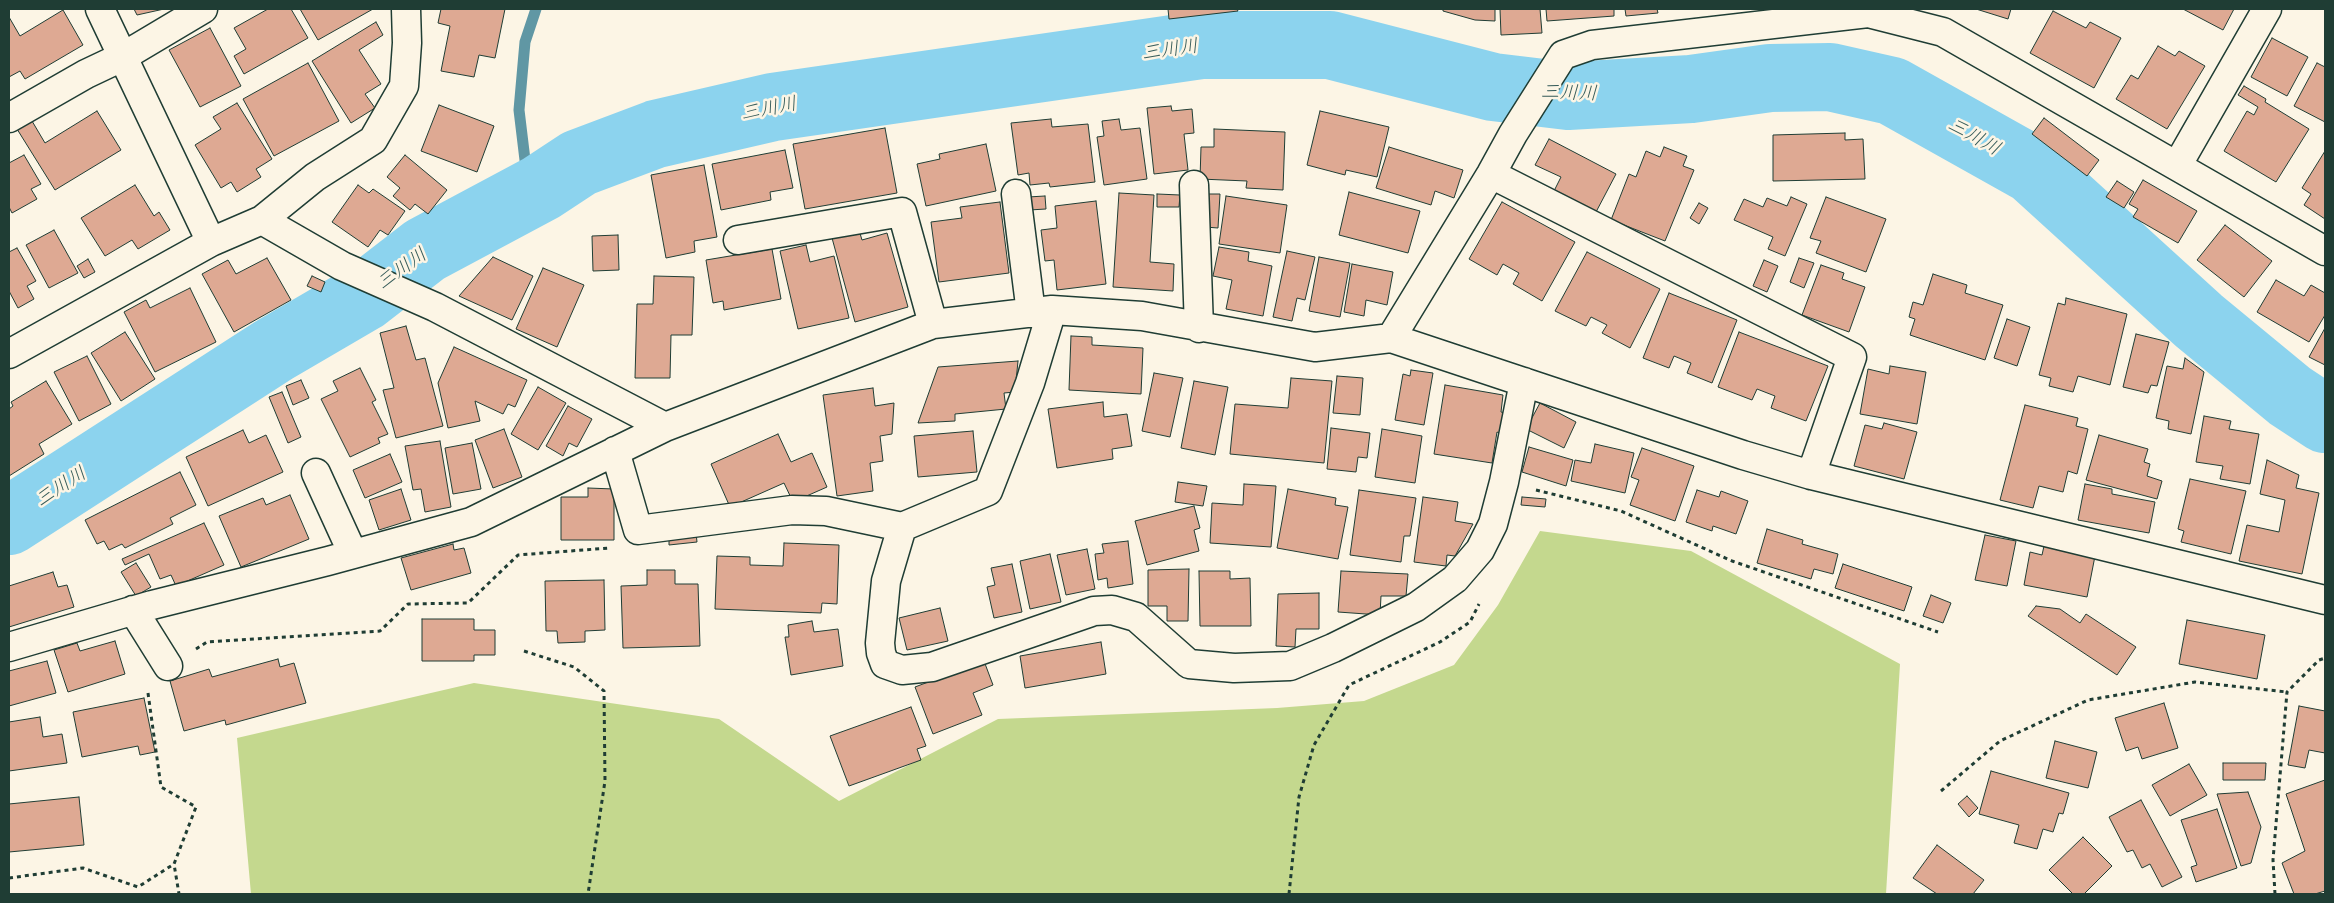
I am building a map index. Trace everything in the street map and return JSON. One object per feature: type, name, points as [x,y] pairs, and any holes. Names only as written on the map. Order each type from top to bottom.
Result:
[{"type":"street","points":[[100,9],[211,242]]},
{"type":"street","points":[[9,118],[86,74],[124,56],[203,9]]},
{"type":"street","points":[[9,354],[211,242],[262,220],[315,176],[373,140],[404,86],[407,43],[406,9]]},
{"type":"street","points":[[2177,166],[2267,9]]},
{"type":"street","points":[[1391,338],[1491,174],[1513,134],[1563,55],[1592,45],[1695,31],[1868,13],[1943,32],[2325,251]]},
{"type":"street","points":[[1491,174],[1852,357],[1812,474]]},
{"type":"street","points":[[1194,185],[1199,328]]},
{"type":"street","points":[[615,451],[638,530],[792,510],[826,510],[902,527],[988,491],[1030,383],[1041,312],[1016,194]]},
{"type":"street","points":[[738,240],[902,212],[933,324]]},
{"type":"street","points":[[262,220],[342,266],[435,307],[665,428]]},
{"type":"street","points":[[9,647],[133,610],[471,522],[665,428],[933,324],[1041,312],[1142,316],[1199,328],[1315,346],[1391,338],[1743,455],[1812,474],[2325,600]]},
{"type":"street","points":[[902,527],[886,581],[880,643],[885,664],[902,670],[932,667],[1094,611],[1112,610],[1136,617],[1189,664],[1234,668],[1290,666],[1333,648],[1416,607],[1455,579],[1480,550],[1494,524],[1524,382]]},
{"type":"street","points":[[316,473],[353,554]]},
{"type":"street","points":[[133,610],[168,666]]},
{"type":"path","points":[[1504,482],[1621,511],[1732,561],[1938,632]]},
{"type":"path","points":[[179,894],[174,864],[196,807],[161,787],[148,692],[168,666],[207,642],[380,631],[408,604],[468,603],[518,555],[620,547],[638,530]]},
{"type":"path","points":[[1289,894],[1291,859],[1301,788],[1314,745],[1349,684],[1440,642],[1470,622],[1483,596]]},
{"type":"path","points":[[524,651],[574,667],[604,691],[604,781],[588,894]]},
{"type":"path","points":[[2275,894],[2273,860],[2287,692],[2319,660],[2325,658]]},
{"type":"path","points":[[1941,791],[2000,742],[2088,700],[2195,682],[2287,692]]},
{"type":"path","points":[[9,878],[83,868],[138,887],[174,864]]},
{"type":"green space","points":[[1540,531],[1691,551],[1900,664],[1886,894],[251,894],[237,738],[474,683],[719,719],[839,801],[998,719],[1277,708],[1364,701],[1454,665],[1498,605]]},
{"type":"building","points":[[134,9],[164,9],[137,15]]},
{"type":"building","points":[[268,9],[291,9],[308,38],[244,74],[234,56],[246,49],[234,28]]},
{"type":"building","points":[[300,9],[373,9],[318,40]]},
{"type":"building","points":[[441,9],[505,9],[495,58],[479,55],[474,77],[441,71],[450,26],[438,23]]},
{"type":"building","points":[[1168,9],[1237,9],[1238,11],[1169,19]]},
{"type":"building","points":[[1443,9],[1495,9],[1495,21],[1475,20],[1443,11]]},
{"type":"building","points":[[1500,9],[1540,9],[1542,33],[1501,35]]},
{"type":"building","points":[[1546,9],[1614,9],[1614,16],[1547,21]]},
{"type":"building","points":[[1625,9],[1657,9],[1658,13],[1626,16]]},
{"type":"building","points":[[1976,9],[2011,9],[2008,19]]},
{"type":"building","points":[[2183,9],[2234,9],[2223,30]]},
{"type":"building","points":[[63,10],[83,45],[25,79],[20,71],[9,77],[9,17],[20,36]]},
{"type":"building","points":[[2053,11],[2086,28],[2090,22],[2121,38],[2094,88],[2030,53]]},
{"type":"building","points":[[376,22],[383,35],[359,50],[381,84],[365,94],[375,108],[351,123],[312,61]]},
{"type":"building","points":[[210,28],[241,86],[200,107],[169,50]]},
{"type":"building","points":[[2272,38],[2308,57],[2287,96],[2251,77]]},
{"type":"building","points":[[2158,46],[2175,56],[2179,51],[2205,66],[2167,129],[2116,99],[2131,75],[2138,79]]},
{"type":"building","points":[[308,63],[339,121],[274,156],[243,99]]},
{"type":"building","points":[[2317,63],[2325,67],[2325,122],[2294,106]]},
{"type":"building","points":[[2244,86],[2266,99],[2265,102],[2309,129],[2276,182],[2224,151],[2247,111],[2254,115],[2258,107],[2238,95]]},
{"type":"building","points":[[237,103],[272,159],[256,169],[261,177],[237,192],[231,182],[221,188],[195,145],[221,129],[213,117]]},
{"type":"building","points":[[439,105],[494,126],[477,172],[421,151]]},
{"type":"building","points":[[1171,106],[1172,111],[1192,109],[1194,133],[1184,134],[1188,170],[1154,174],[1147,108]]},
{"type":"building","points":[[97,111],[121,150],[55,190],[17,129],[32,121],[45,143]]},
{"type":"building","points":[[1320,111],[1389,127],[1377,177],[1346,170],[1345,175],[1307,165]]},
{"type":"building","points":[[2044,118],[2099,160],[2087,176],[2032,134]]},
{"type":"building","points":[[1051,119],[1052,127],[1088,124],[1095,182],[1050,187],[1049,183],[1030,185],[1029,173],[1018,175],[1011,123]]},
{"type":"building","points":[[1119,119],[1121,130],[1140,128],[1147,179],[1104,185],[1097,137],[1104,136],[1102,121]]},
{"type":"building","points":[[885,128],[897,193],[805,209],[793,144]]},
{"type":"building","points":[[1214,129],[1285,132],[1283,190],[1246,188],[1247,181],[1200,179],[1201,147],[1214,147]]},
{"type":"building","points":[[1845,133],[1845,140],[1863,139],[1865,179],[1773,181],[1773,135]]},
{"type":"building","points":[[1549,139],[1616,174],[1596,212],[1554,191],[1561,177],[1535,165]]},
{"type":"building","points":[[986,144],[996,191],[926,206],[917,164],[940,159],[939,154]]},
{"type":"building","points":[[1389,147],[1463,170],[1454,198],[1435,191],[1431,205],[1376,188]]},
{"type":"building","points":[[1664,147],[1687,156],[1683,166],[1694,170],[1665,241],[1611,220],[1629,174],[1636,177],[1646,151],[1660,157]]},
{"type":"building","points":[[785,150],[793,188],[770,192],[771,200],[721,210],[712,164]]},
{"type":"building","points":[[2325,151],[2325,219],[2304,205],[2311,194],[2302,188]]},
{"type":"building","points":[[24,155],[41,184],[31,189],[37,199],[12,213],[9,207],[9,163]]},
{"type":"building","points":[[405,155],[447,190],[428,214],[415,204],[410,210],[393,196],[400,188],[387,177]]},
{"type":"building","points":[[704,165],[717,237],[694,241],[695,252],[666,258],[651,175]]},
{"type":"building","points":[[2143,180],[2197,211],[2178,243],[2133,217],[2138,209],[2129,204]]},
{"type":"building","points":[[2117,181],[2134,192],[2124,208],[2106,197]]},
{"type":"building","points":[[135,185],[154,216],[159,212],[170,230],[138,249],[132,240],[105,256],[81,218]]},
{"type":"building","points":[[358,185],[369,193],[373,189],[405,211],[388,235],[380,230],[368,247],[332,222]]},
{"type":"building","points":[[1349,192],[1420,211],[1408,253],[1339,235]]},
{"type":"building","points":[[1119,193],[1154,195],[1150,262],[1174,264],[1173,291],[1113,287]]},
{"type":"building","points":[[1157,194],[1180,195],[1179,207],[1157,207]]},
{"type":"building","points":[[1207,194],[1220,194],[1218,228],[1205,227]]},
{"type":"building","points":[[1045,196],[1046,209],[1029,210],[1028,197]]},
{"type":"building","points":[[1226,196],[1287,205],[1280,253],[1219,244]]},
{"type":"building","points":[[1791,197],[1807,204],[1785,256],[1768,249],[1773,237],[1734,220],[1744,199],[1763,207],[1767,198],[1787,206]]},
{"type":"building","points":[[1826,197],[1886,219],[1866,272],[1816,253],[1821,241],[1810,238]]},
{"type":"building","points":[[1096,201],[1106,284],[1057,290],[1054,260],[1045,261],[1041,230],[1057,228],[1055,206]]},
{"type":"building","points":[[1000,202],[1009,273],[939,282],[931,222],[962,218],[960,207]]},
{"type":"building","points":[[1502,202],[1575,242],[1542,301],[1513,284],[1519,273],[1503,264],[1497,275],[1469,259]]},
{"type":"building","points":[[1699,203],[1708,208],[1699,224],[1690,218]]},
{"type":"building","points":[[2225,225],[2272,261],[2244,297],[2197,260]]},
{"type":"building","points":[[54,230],[78,273],[49,288],[26,245]]},
{"type":"building","points":[[859,230],[862,240],[887,233],[908,307],[855,322],[832,238]]},
{"type":"building","points":[[618,235],[619,270],[593,271],[592,236]]},
{"type":"building","points":[[806,245],[810,262],[834,256],[849,318],[798,329],[780,251]]},
{"type":"building","points":[[1219,247],[1249,252],[1248,261],[1272,266],[1263,316],[1226,309],[1232,280],[1213,276]]},
{"type":"building","points":[[17,248],[36,281],[27,286],[34,299],[18,308],[9,291],[9,252]]},
{"type":"building","points":[[772,249],[781,299],[724,310],[723,301],[713,303],[706,260]]},
{"type":"building","points":[[1287,251],[1315,257],[1305,300],[1297,298],[1292,321],[1273,317]]},
{"type":"building","points":[[1587,252],[1660,289],[1630,348],[1602,333],[1607,325],[1591,317],[1586,326],[1555,311]]},
{"type":"building","points":[[493,257],[533,276],[512,320],[459,296]]},
{"type":"building","points":[[1319,257],[1350,263],[1340,317],[1309,311]]},
{"type":"building","points":[[267,258],[291,300],[234,332],[202,274],[228,260],[236,274]]},
{"type":"building","points":[[1799,258],[1814,263],[1804,288],[1790,282]]},
{"type":"building","points":[[88,259],[95,272],[84,278],[77,266]]},
{"type":"building","points":[[1764,260],[1778,266],[1767,292],[1753,286]]},
{"type":"building","points":[[1352,264],[1393,272],[1387,305],[1366,300],[1364,316],[1344,312]]},
{"type":"building","points":[[1821,265],[1844,273],[1842,279],[1865,287],[1849,332],[1802,315]]},
{"type":"building","points":[[543,268],[584,285],[557,347],[516,329]]},
{"type":"building","points":[[1933,274],[1967,285],[1965,293],[2003,305],[1985,360],[1910,335],[1915,319],[1909,317],[1913,302],[1923,305]]},
{"type":"building","points":[[312,276],[325,282],[321,292],[307,286]]},
{"type":"building","points":[[654,276],[694,277],[692,335],[671,335],[670,378],[635,378],[637,304],[653,304]]},
{"type":"building","points":[[2276,280],[2304,296],[2311,285],[2325,293],[2325,315],[2309,342],[2257,312]]},
{"type":"building","points":[[190,288],[216,342],[155,372],[124,312],[146,300],[150,308]]},
{"type":"building","points":[[1669,293],[1737,320],[1712,383],[1687,373],[1691,363],[1674,356],[1669,368],[1643,358]]},
{"type":"building","points":[[2066,298],[2127,314],[2110,385],[2078,376],[2073,392],[2049,386],[2051,378],[2039,375],[2058,303],[2065,305]]},
{"type":"building","points":[[2007,319],[2030,327],[2017,366],[1994,358]]},
{"type":"building","points":[[406,326],[416,360],[425,358],[443,426],[396,438],[383,390],[394,388],[380,333]]},
{"type":"building","points":[[2325,328],[2325,365],[2309,357]]},
{"type":"building","points":[[125,332],[155,379],[121,401],[91,353]]},
{"type":"building","points":[[1739,332],[1828,366],[1806,421],[1771,408],[1775,396],[1757,389],[1752,400],[1718,387]]},
{"type":"building","points":[[2136,334],[2169,342],[2157,386],[2151,385],[2148,393],[2123,387]]},
{"type":"building","points":[[1071,336],[1092,337],[1092,345],[1143,348],[1141,394],[1069,390]]},
{"type":"building","points":[[454,347],[527,380],[515,407],[508,404],[503,414],[475,401],[480,421],[448,428],[438,383]]},
{"type":"building","points":[[87,356],[111,404],[79,421],[54,372]]},
{"type":"building","points":[[2185,358],[2204,372],[2191,434],[2168,429],[2169,421],[2156,418],[2167,366],[2183,369]]},
{"type":"building","points":[[1018,361],[1015,392],[1004,393],[1006,409],[955,414],[955,421],[918,423],[938,367]]},
{"type":"building","points":[[1890,366],[1926,372],[1917,424],[1860,414],[1868,369],[1889,374]]},
{"type":"building","points":[[360,368],[376,400],[372,402],[388,434],[378,438],[380,443],[350,457],[321,399],[338,391],[333,381]]},
{"type":"building","points":[[1411,370],[1433,373],[1424,425],[1395,420],[1403,374],[1410,376]]},
{"type":"building","points":[[1154,373],[1183,378],[1170,437],[1142,431]]},
{"type":"building","points":[[1337,376],[1363,378],[1360,415],[1333,413]]},
{"type":"building","points":[[1291,378],[1332,381],[1324,463],[1230,454],[1235,404],[1288,408]]},
{"type":"building","points":[[301,380],[309,398],[293,405],[286,386]]},
{"type":"building","points":[[46,381],[72,424],[39,444],[44,454],[9,476],[9,409],[13,406],[11,402]]},
{"type":"building","points":[[1194,381],[1228,387],[1215,455],[1181,448]]},
{"type":"building","points":[[1445,385],[1503,395],[1501,412],[1505,413],[1502,434],[1497,432],[1492,463],[1434,454]]},
{"type":"building","points":[[538,387],[566,403],[538,450],[511,434]]},
{"type":"building","points":[[873,388],[875,406],[894,403],[892,434],[880,436],[883,461],[870,463],[873,491],[837,496],[823,395]]},
{"type":"building","points":[[282,392],[301,437],[288,443],[269,397]]},
{"type":"building","points":[[1103,402],[1104,417],[1127,414],[1132,446],[1112,449],[1113,459],[1057,468],[1048,409]]},
{"type":"building","points":[[1540,403],[1576,422],[1564,448],[1526,429]]},
{"type":"building","points":[[2025,405],[2078,418],[2076,426],[2088,429],[2077,474],[2068,471],[2063,492],[2039,486],[2033,508],[2000,500]]},
{"type":"building","points":[[568,406],[592,419],[577,447],[569,443],[563,456],[546,446]]},
{"type":"building","points":[[2204,416],[2231,421],[2229,429],[2259,434],[2250,484],[2220,479],[2223,466],[2196,462]]},
{"type":"building","points":[[1884,423],[1917,432],[1904,479],[1854,466],[1865,425],[1882,429]]},
{"type":"building","points":[[1331,428],[1370,433],[1367,458],[1358,457],[1356,472],[1327,469]]},
{"type":"building","points":[[504,429],[522,477],[493,488],[475,440]]},
{"type":"building","points":[[1382,429],[1422,436],[1415,483],[1375,477]]},
{"type":"building","points":[[243,430],[249,443],[266,435],[283,472],[208,506],[186,457]]},
{"type":"building","points":[[973,431],[977,472],[918,477],[914,436]]},
{"type":"building","points":[[778,434],[791,462],[812,453],[827,487],[793,502],[784,483],[730,507],[711,464]]},
{"type":"building","points":[[2099,435],[2148,449],[2144,462],[2150,464],[2147,476],[2162,481],[2157,499],[2086,480]]},
{"type":"building","points":[[440,441],[451,507],[425,512],[421,489],[413,490],[405,446]]},
{"type":"building","points":[[472,443],[481,489],[453,494],[445,448]]},
{"type":"building","points":[[1595,444],[1634,453],[1625,493],[1571,481],[1575,460],[1591,463]]},
{"type":"building","points":[[1529,447],[1573,460],[1566,486],[1522,472]]},
{"type":"building","points":[[1642,448],[1694,466],[1675,521],[1630,505],[1639,480],[1631,477]]},
{"type":"building","points":[[390,454],[402,482],[365,498],[353,470]]},
{"type":"building","points":[[2267,460],[2299,475],[2296,488],[2319,493],[2302,574],[2239,561],[2247,525],[2279,532],[2285,500],[2260,494]]},
{"type":"building","points":[[180,472],[196,505],[170,518],[173,524],[125,548],[122,544],[109,550],[104,541],[97,544],[85,520]]},
{"type":"building","points":[[2190,479],[2246,491],[2231,554],[2181,542],[2184,531],[2178,529]]},
{"type":"building","points":[[1178,482],[1207,486],[1203,506],[1175,502]]},
{"type":"building","points":[[1244,484],[1276,486],[1271,547],[1210,543],[1212,503],[1243,505]]},
{"type":"building","points":[[2085,484],[2112,489],[2112,494],[2155,502],[2149,533],[2078,520]]},
{"type":"building","points":[[588,488],[614,489],[614,540],[561,540],[561,497],[588,497]]},
{"type":"building","points":[[401,489],[411,520],[379,530],[369,500]]},
{"type":"building","points":[[1288,489],[1336,498],[1335,505],[1348,507],[1338,559],[1277,548]]},
{"type":"building","points":[[1359,490],[1416,498],[1410,536],[1404,536],[1401,562],[1350,555]]},
{"type":"building","points":[[1697,490],[1719,497],[1721,491],[1748,501],[1736,534],[1713,526],[1712,531],[1686,522]]},
{"type":"building","points":[[290,495],[309,539],[241,567],[219,516],[263,498],[266,505]]},
{"type":"building","points":[[1423,497],[1458,502],[1455,521],[1473,524],[1455,556],[1447,555],[1446,566],[1414,562]]},
{"type":"building","points":[[1522,497],[1546,499],[1545,507],[1521,505]]},
{"type":"building","points":[[1194,506],[1200,528],[1194,530],[1199,551],[1147,565],[1135,521]]},
{"type":"building","points":[[204,523],[224,565],[176,586],[171,575],[160,579],[149,554],[125,565],[122,559]]},
{"type":"building","points":[[1767,529],[1803,540],[1802,544],[1838,554],[1833,574],[1814,569],[1811,579],[1757,563]]},
{"type":"building","points":[[696,533],[697,542],[669,545],[669,536]]},
{"type":"building","points":[[1985,535],[2016,541],[2007,586],[1975,580]]},
{"type":"building","points":[[1128,541],[1133,584],[1108,588],[1107,578],[1098,580],[1095,554],[1104,553],[1102,544]]},
{"type":"building","points":[[784,543],[839,545],[837,604],[822,603],[821,613],[715,609],[717,556],[750,557],[750,565],[783,566]]},
{"type":"building","points":[[453,544],[454,550],[464,548],[471,573],[411,590],[401,558]]},
{"type":"building","points":[[2044,546],[2095,556],[2087,597],[2024,585],[2030,552],[2042,555]]},
{"type":"building","points":[[1087,549],[1095,589],[1066,595],[1057,555]]},
{"type":"building","points":[[1050,554],[1061,602],[1030,609],[1020,561]]},
{"type":"building","points":[[136,563],[151,587],[136,596],[121,572]]},
{"type":"building","points":[[1012,564],[1022,612],[994,618],[987,587],[995,585],[991,568]]},
{"type":"building","points":[[1843,564],[1912,587],[1904,611],[1835,588]]},
{"type":"building","points":[[1189,569],[1188,621],[1167,621],[1167,606],[1148,606],[1148,570]]},
{"type":"building","points":[[647,570],[675,570],[675,584],[698,584],[700,646],[623,648],[621,586],[647,585]]},
{"type":"building","points":[[1199,571],[1230,571],[1230,579],[1250,578],[1251,626],[1200,626]]},
{"type":"building","points":[[1341,571],[1408,574],[1406,596],[1381,596],[1380,615],[1338,612]]},
{"type":"building","points":[[53,572],[58,587],[67,585],[74,607],[9,627],[9,586]]},
{"type":"building","points":[[604,580],[605,630],[585,631],[585,642],[558,643],[557,631],[546,631],[545,581]]},
{"type":"building","points":[[1319,593],[1319,629],[1296,629],[1295,647],[1276,646],[1278,594]]},
{"type":"building","points":[[1931,595],[1951,603],[1943,623],[1923,616]]},
{"type":"building","points":[[2036,606],[2060,609],[2080,623],[2086,614],[2136,647],[2117,675],[2028,616]]},
{"type":"building","points":[[940,608],[948,641],[907,650],[899,618]]},
{"type":"building","points":[[422,619],[474,619],[474,630],[495,630],[495,655],[474,655],[474,661],[422,661]]},
{"type":"building","points":[[2187,620],[2265,635],[2257,679],[2179,664]]},
{"type":"building","points":[[812,621],[814,632],[838,629],[843,666],[791,675],[785,637],[789,637],[788,625]]},
{"type":"building","points":[[115,641],[125,674],[68,692],[54,650],[77,643],[80,651]]},
{"type":"building","points":[[1101,642],[1106,674],[1025,688],[1020,656]]},
{"type":"building","points":[[278,659],[280,667],[294,663],[306,703],[226,725],[225,720],[184,731],[170,681],[209,669],[212,677]]},
{"type":"building","points":[[47,661],[56,693],[9,706],[9,671]]},
{"type":"building","points":[[984,661],[993,685],[973,693],[982,715],[933,734],[915,687]]},
{"type":"building","points":[[144,698],[155,752],[140,755],[138,746],[82,757],[73,712]]},
{"type":"building","points":[[2164,703],[2178,748],[2142,759],[2138,747],[2126,751],[2115,718]]},
{"type":"building","points":[[2299,706],[2325,711],[2325,753],[2309,750],[2305,768],[2288,765]]},
{"type":"building","points":[[911,707],[926,746],[917,749],[921,760],[849,786],[830,736]]},
{"type":"building","points":[[40,717],[43,737],[62,734],[67,763],[9,771],[9,722]]},
{"type":"building","points":[[2055,741],[2097,752],[2088,788],[2046,778]]},
{"type":"building","points":[[2223,763],[2266,763],[2265,780],[2223,780]]},
{"type":"building","points":[[2189,764],[2207,795],[2170,816],[2152,785]]},
{"type":"building","points":[[1991,771],[2069,793],[2063,814],[2059,813],[2053,832],[2043,829],[2037,849],[2014,843],[2019,825],[1979,814]]},
{"type":"building","points":[[2325,780],[2325,891],[2315,894],[2294,894],[2282,863],[2305,851],[2286,794]]},
{"type":"building","points":[[2248,792],[2261,827],[2251,863],[2241,866],[2217,794]]},
{"type":"building","points":[[1967,796],[1978,808],[1969,817],[1958,804]]},
{"type":"building","points":[[79,797],[84,845],[9,852],[9,804]]},
{"type":"building","points":[[2141,800],[2182,877],[2162,887],[2150,864],[2142,868],[2133,850],[2127,852],[2109,817]]},
{"type":"building","points":[[2217,809],[2237,868],[2196,882],[2191,867],[2197,865],[2181,820]]},
{"type":"building","points":[[2083,837],[2112,866],[2084,894],[2073,894],[2049,870]]},
{"type":"building","points":[[1937,845],[1984,880],[1973,894],[1937,894],[1913,878]]},
{"type":"waterway","points":[[536,9],[525,42],[519,110],[525,160],[541,188]]},
{"type":"waterway","name":"三川川","points":[[9,521],[274,350],[363,298],[425,250],[541,188],[579,163],[656,134],[773,107],[1201,45],[1330,45],[1493,87],[1568,96],[1691,89],[1770,78],[1830,77],[1892,91],[2033,170],[2199,321],[2290,396],[2325,419]]}]
